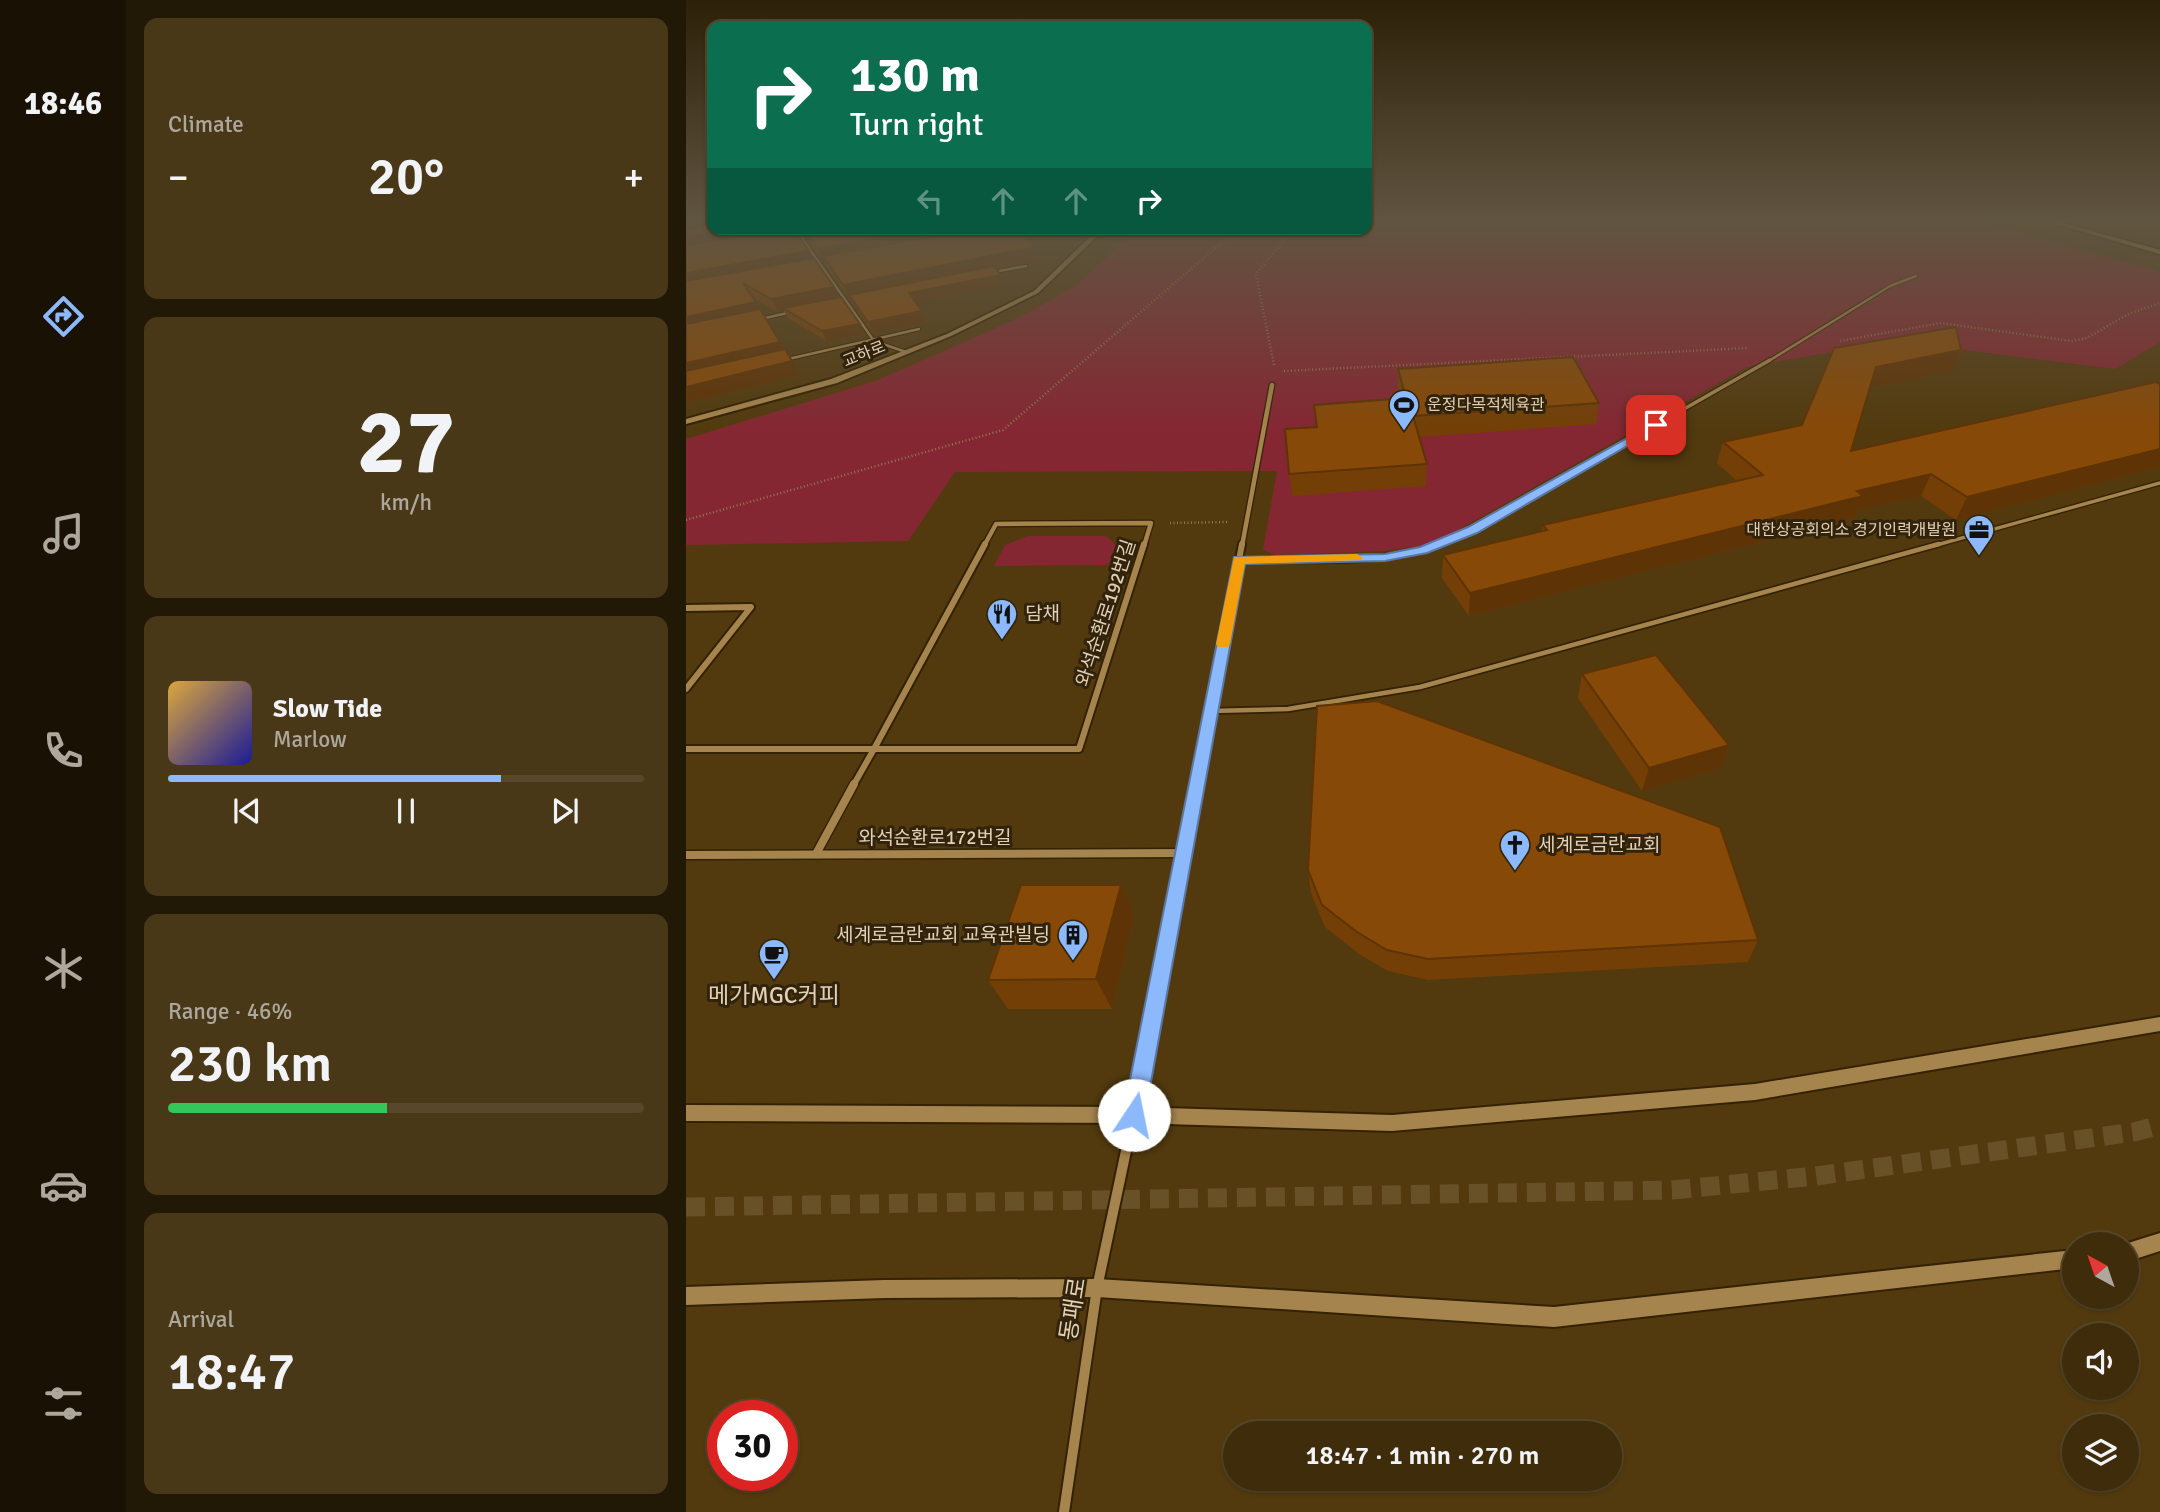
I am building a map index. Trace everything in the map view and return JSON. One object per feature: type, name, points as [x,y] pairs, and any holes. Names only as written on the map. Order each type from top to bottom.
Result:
[{"type":"street","name":"교하로","points":[[686,422],[834,381],[948,335],[1036,292]]},
{"type":"street","points":[[1134,1115],[1272,385]]},
{"type":"street","name":"와석순환로192번길","points":[[686,749],[874,749],[1079,749],[1151,523],[996,524],[874,749],[816,854]]},
{"type":"street","points":[[686,608],[751,607],[686,689]]},
{"type":"street","name":"와석순환로172번길","points":[[686,855],[1184,853]]},
{"type":"street","points":[[686,1113],[1134,1115],[1392,1123],[1755,1091],[2160,1024]]},
{"type":"street","name":"동패로","points":[[1064,1512],[1097,1288],[1134,1115]]},
{"type":"street","points":[[2139,1249],[2160,1242]]},
{"type":"street","points":[[686,1296],[884,1289],[1097,1288],[1554,1317],[2062,1260]]},
{"type":"lane","points":[[839,292],[872,339],[906,352]]},
{"type":"lane","points":[[1239,560],[1385,557],[1423,551],[1472,530],[1794,346],[1881,292]]},
{"type":"lane","points":[[833,304],[859,298]]},
{"type":"lane","points":[[753,321],[793,312]]},
{"type":"lane","points":[[779,361],[919,328]]},
{"type":"lane","points":[[1210,711],[1288,709],[1420,687],[2160,483]]},
{"type":"path","points":[[686,520],[1003,430],[1165,292]]},
{"type":"path","points":[[1259,292],[1275,372],[1794,346],[1859,339],[1941,323],[2071,341],[2087,338],[2128,314],[2160,303]]},
{"type":"path","points":[[1151,523],[1246,522]]},
{"type":"shaded area","points":[[1066,292],[2160,292],[2160,342],[2115,369],[1896,341],[1747,367],[1451,534],[1420,546],[1384,551],[1275,555],[1263,550],[1277,471],[955,472],[908,541],[686,545],[686,439],[878,380],[1014,320]]},
{"type":"shaded area","points":[[1028,536],[1106,536],[1116,545],[1108,565],[994,566],[1005,545]]},
{"type":"building","points":[[686,292],[749,292],[756,302],[686,317]]},
{"type":"building","points":[[758,292],[810,292],[771,299]]},
{"type":"building","points":[[866,292],[916,292],[909,293],[922,311],[868,322],[849,295]]},
{"type":"building","points":[[841,297],[860,324],[822,331],[783,308]]},
{"type":"building","points":[[760,309],[780,342],[686,363],[686,324]]},
{"type":"building","points":[[1956,327],[1961,350],[1876,367],[1851,451],[2156,382],[2160,384],[2160,449],[1967,497],[1931,474],[1857,491],[1863,496],[1470,593],[1443,555],[1547,530],[1543,525],[1763,475],[1723,442],[1802,425],[1834,348]]},
{"type":"building","points":[[785,349],[792,361],[686,387],[686,371]]},
{"type":"building","points":[[1573,357],[1599,403],[1413,416],[1427,464],[1289,474],[1285,429],[1317,427],[1314,405],[1406,398],[1398,369]]},
{"type":"building","points":[[1656,655],[1729,745],[1649,768],[1582,674]]},
{"type":"building","name":"세계로금란교회","points":[[1377,701],[1720,827],[1758,940],[1428,959],[1387,950],[1357,932],[1322,905],[1308,870],[1317,706]]},
{"type":"building","points":[[1021,885],[1121,885],[1096,979],[988,980]]},
{"type":"tunnel","points":[[686,1207],[1672,1190],[1816,1176],[2134,1132],[2160,1125]]},
{"type":"slow traffic","points":[[1223,644],[1239,560],[1357,558]]},
{"type":"place","name":"운정다목적체육관","points":[[1404,432]]},
{"type":"place","name":"대한상공회의소 경기인력개발원","points":[[1979,557]]},
{"type":"place","name":"담채","points":[[1002,641]]},
{"type":"place","name":"세계로금란교회","points":[[1515,872]]},
{"type":"place","name":"세계로금란교회 교육관빌딩","points":[[1073,962]]},
{"type":"place","name":"메가MGC커피","points":[[774,981]]},
{"type":"route","points":[[1134,1115],[1239,560],[1385,557],[1423,551],[1472,530],[1656,425]]}]
